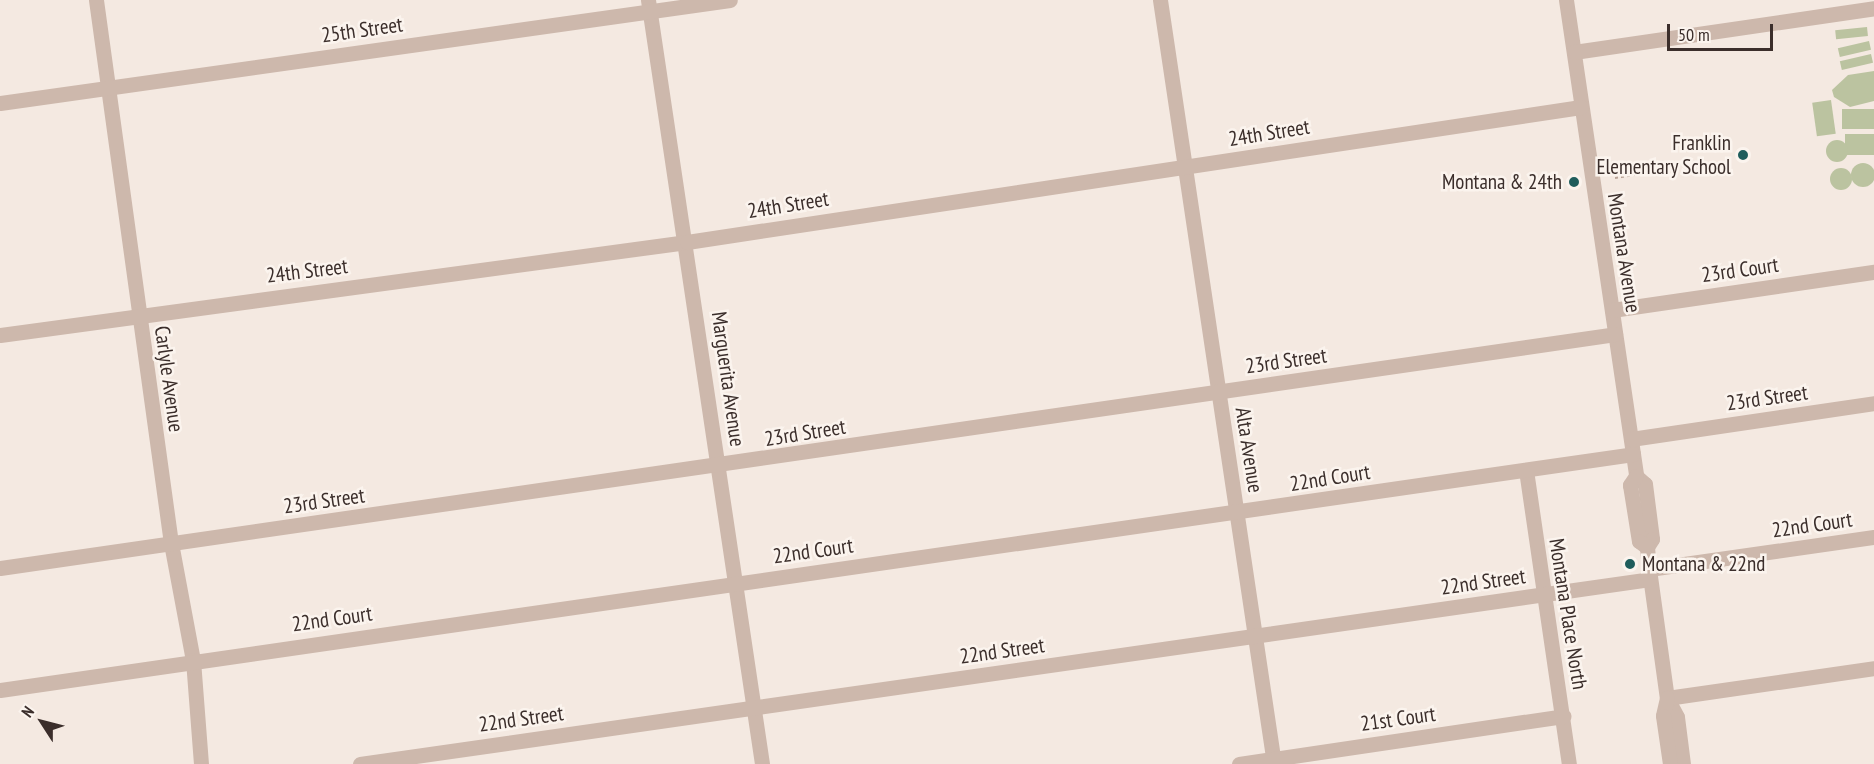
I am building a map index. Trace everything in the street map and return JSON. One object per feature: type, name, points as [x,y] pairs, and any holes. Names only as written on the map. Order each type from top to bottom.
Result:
[{"type":"street","name":"Carlyle Avenue","points":[[96,0],[171,543],[193,660],[201,764]]},
{"type":"street","name":"25th Street","points":[[0,103],[649,6],[730,0]]},
{"type":"street","name":"Alta Avenue","points":[[1160,0],[1187,166],[1274,761]]},
{"type":"street","name":"Montana Avenue","points":[[1566,0],[1636,476],[1645,484],[1652,539],[1647,547],[1649,574],[1667,698],[1677,717],[1683,764]]},
{"type":"street","name":"Marguerita Avenue","points":[[649,6],[687,242],[762,764]]},
{"type":"street","points":[[1574,52],[1874,8]]},
{"type":"street","name":"24th Street","points":[[0,334],[687,242],[1581,107]]},
{"type":"street","name":"23rd Court","points":[[1612,310],[1874,272]]},
{"type":"street","name":"23rd Street","points":[[0,568],[720,468],[1615,334]]},
{"type":"street","name":"23rd Street","points":[[1632,447],[1874,403]]},
{"type":"street","name":"22nd Court","points":[[0,690],[193,660],[1526,470],[1632,447]]},
{"type":"street","name":"Montana Place North","points":[[1526,470],[1569,764]]},
{"type":"street","name":"22nd Court","points":[[1649,574],[1874,537]]},
{"type":"street","name":"22nd Street","points":[[360,764],[1543,595],[1649,574]]},
{"type":"street","points":[[1667,698],[1874,668]]},
{"type":"street","name":"Montana Avenue","points":[[1667,698],[1663,716],[1670,764]]},
{"type":"street","name":"21st Court","points":[[1239,764],[1274,761],[1563,716]]},
{"type":"path","points":[[1615,178],[1667,171]]},
{"type":"green space","points":[[1867,27],[1868,36],[1836,39],[1835,30]]},
{"type":"green space","points":[[1869,41],[1871,50],[1840,57],[1838,48]]},
{"type":"green space","points":[[1871,54],[1873,63],[1842,70],[1840,61]]},
{"type":"green space","points":[[1874,71],[1874,101],[1850,107],[1834,97],[1832,90],[1848,75]]},
{"type":"green space","points":[[1831,100],[1836,134],[1817,136],[1812,103]]},
{"type":"green space","points":[[1842,109],[1874,109],[1874,129],[1842,129]]},
{"type":"green space","points":[[1845,134],[1874,134],[1874,155],[1845,155]]},
{"type":"green space","points":[[1837,140],[1845,143],[1848,151],[1845,159],[1837,162],[1829,159],[1826,151],[1829,143]]},
{"type":"green space","points":[[1863,163],[1872,166],[1875,175],[1872,184],[1863,187],[1854,184],[1851,175],[1854,166]]},
{"type":"green space","points":[[1841,168],[1849,171],[1852,179],[1849,187],[1841,190],[1833,187],[1830,179],[1833,171]]},
{"type":"place","name":"Franklin Elementary School","points":[[1743,155]]},
{"type":"place","name":"Montana & 24th","points":[[1574,182]]},
{"type":"place","name":"Montana & 22nd","points":[[1630,564]]}]
